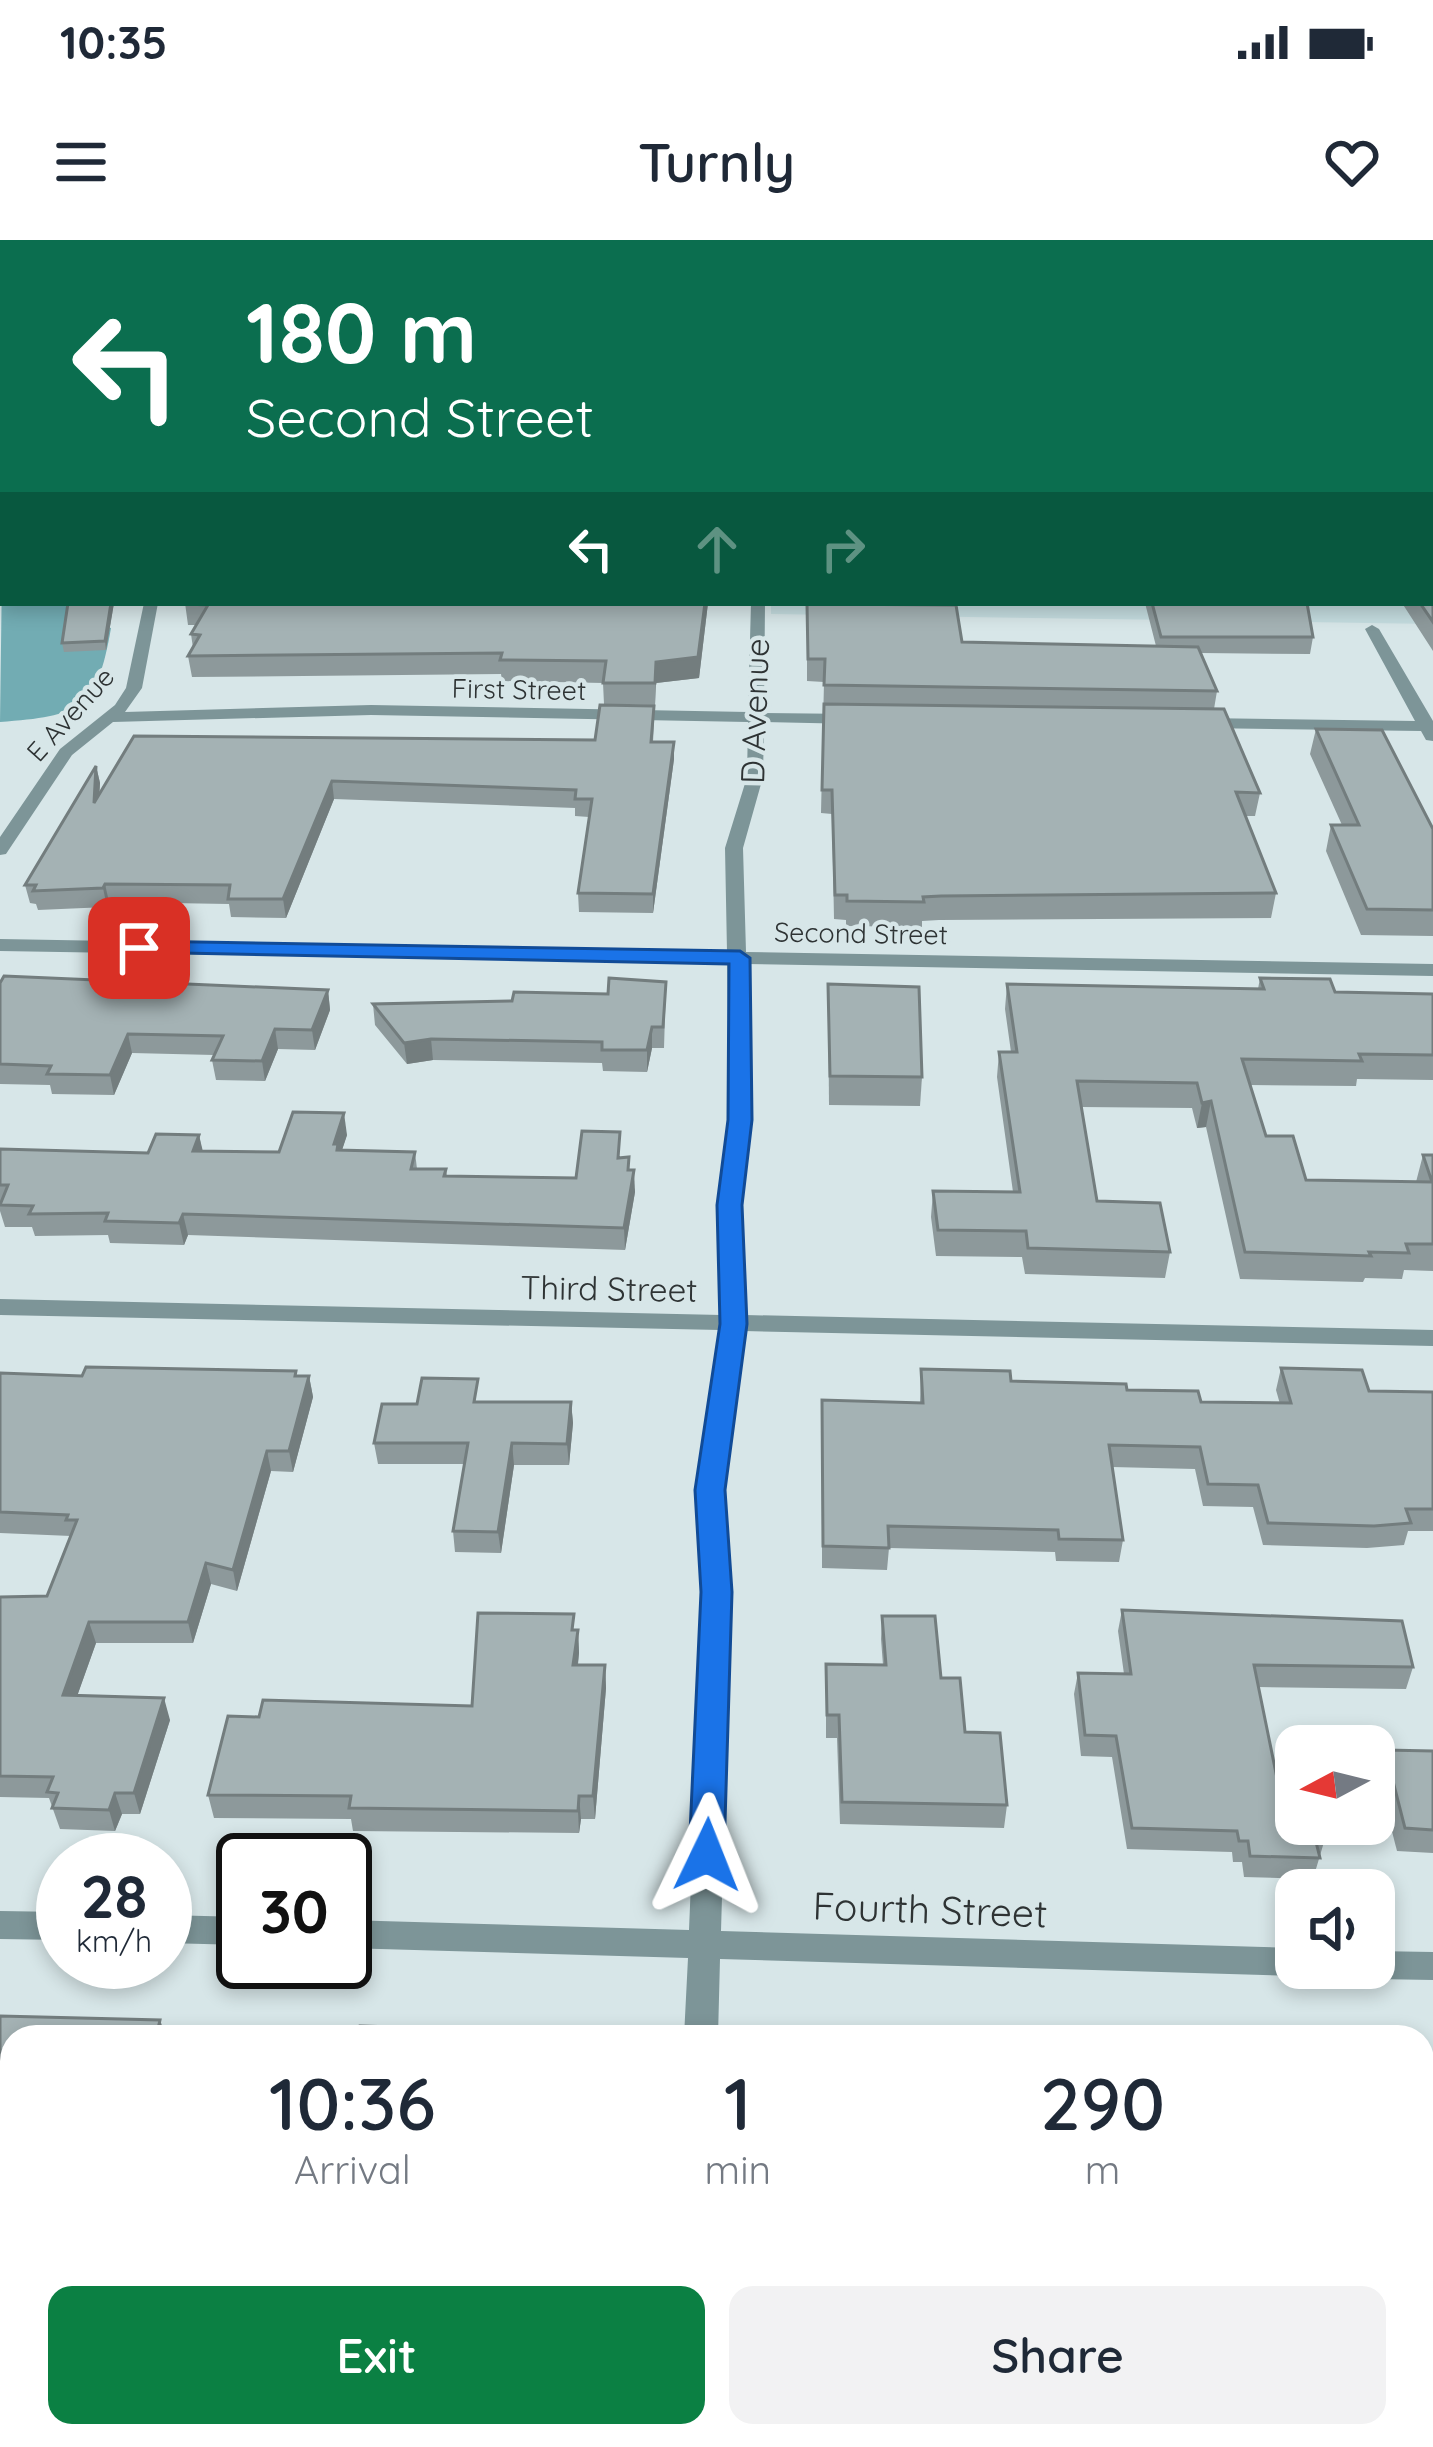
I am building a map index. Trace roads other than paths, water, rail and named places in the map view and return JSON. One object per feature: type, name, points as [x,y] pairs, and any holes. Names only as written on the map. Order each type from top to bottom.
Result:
[{"type":"street","name":"E Avenue","points":[[0,850],[65,752],[134,688],[150,606]]},
{"type":"street","name":"D Avenue","points":[[702,2025],[717,1592],[710,1490],[733,1324],[729,1205],[740,1120],[734,848],[754,776],[758,606]]},
{"type":"street","points":[[1372,629],[1431,730]]},
{"type":"street","name":"First Street","points":[[108,717],[371,710],[880,720]]},
{"type":"street","points":[[1180,723],[1431,730]]},
{"type":"street","name":"Second Street","points":[[0,945],[1433,970]]},
{"type":"street","name":"Third Street","points":[[0,1307],[1433,1338]]},
{"type":"street","points":[[0,1925],[36,1926]]},
{"type":"street","name":"Fourth Street","points":[[372,1935],[1275,1961]]},
{"type":"street","points":[[1395,1965],[1433,1966]]}]
